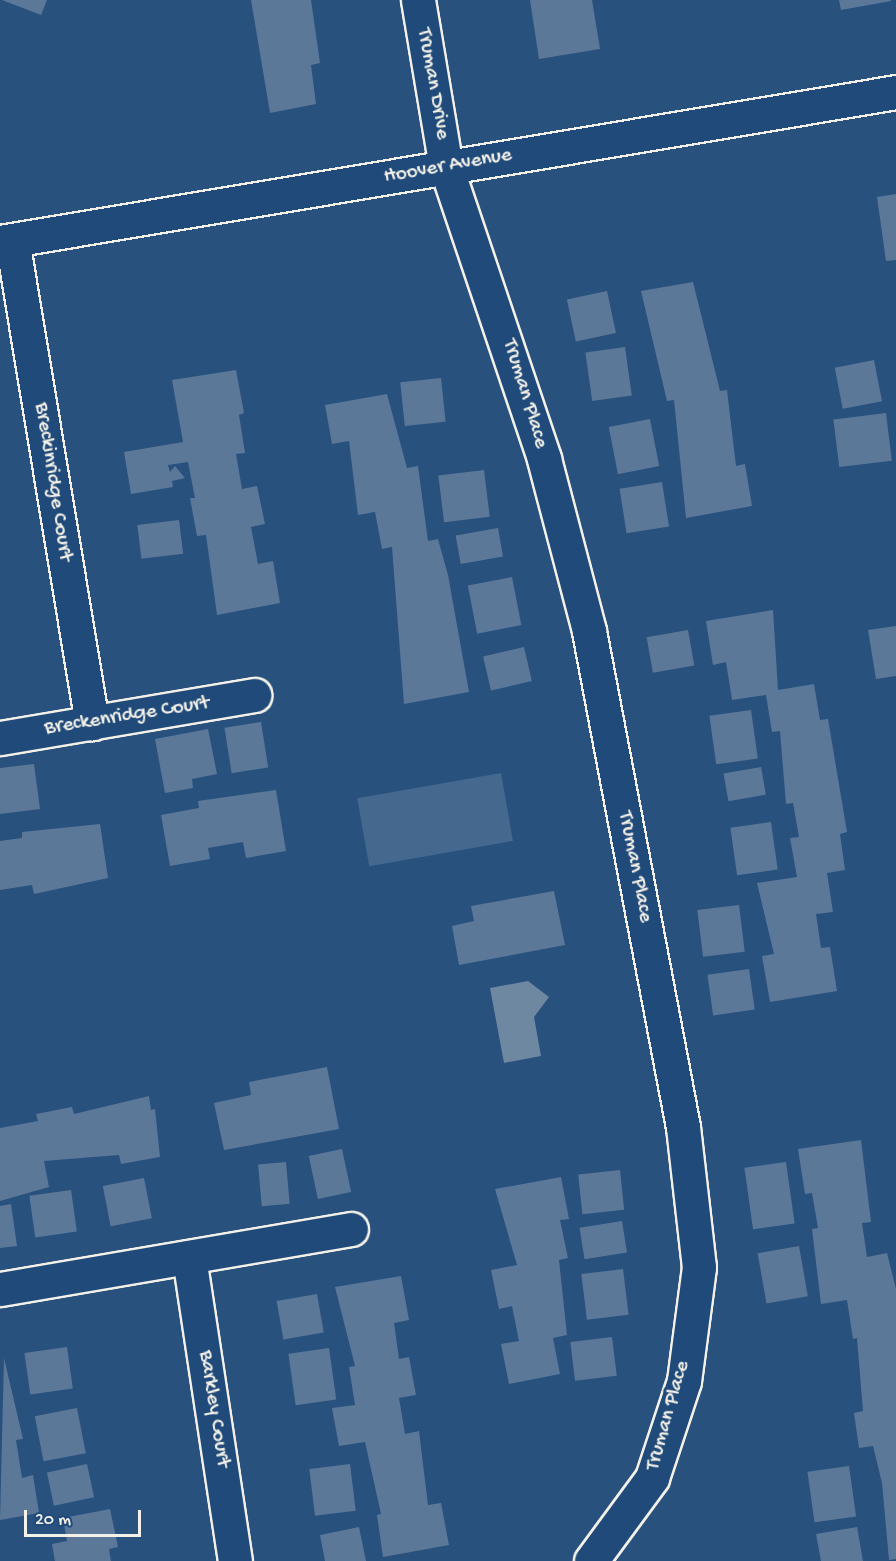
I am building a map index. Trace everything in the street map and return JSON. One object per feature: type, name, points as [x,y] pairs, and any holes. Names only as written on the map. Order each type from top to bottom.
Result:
[{"type":"street","name":"Truman Drive","points":[[418,0],[446,167]]},
{"type":"street","name":"Hoover Avenue","points":[[6,241],[896,92]]},
{"type":"street","name":"Truman Place","points":[[446,167],[541,448],[589,631],[683,1127],[699,1268],[684,1381],[652,1478],[591,1561]]},
{"type":"street","name":"Breckinridge Court","points":[[6,241],[92,723]]},
{"type":"street","name":"Breckenridge Court","points":[[0,738],[254,696]]},
{"type":"street","points":[[0,1289],[351,1229]]},
{"type":"street","name":"Barkley Court","points":[[189,1257],[235,1561]]},
{"type":"shaded area","points":[[501,773],[513,841],[369,866],[357,798]]},
{"type":"shaded area","points":[[528,981],[549,997],[534,1017],[541,1056],[504,1063],[490,988]]},
{"type":"building","points":[[2,0],[47,0],[41,15]]},
{"type":"building","points":[[251,0],[311,0],[320,63],[311,65],[316,104],[270,113]]},
{"type":"building","points":[[530,0],[592,0],[600,49],[539,59]]},
{"type":"building","points":[[839,0],[891,0],[891,1],[841,10]]},
{"type":"building","points":[[896,194],[896,260],[886,261],[877,197]]},
{"type":"building","points":[[693,282],[720,391],[727,390],[736,466],[745,464],[752,506],[686,518],[674,400],[667,401],[641,291]]},
{"type":"building","points":[[607,291],[616,333],[576,342],[567,300]]},
{"type":"building","points":[[625,347],[632,396],[592,401],[585,353]]},
{"type":"building","points":[[874,360],[882,401],[843,409],[835,368]]},
{"type":"building","points":[[236,370],[244,413],[239,415],[245,453],[236,454],[242,489],[257,486],[265,524],[251,527],[258,564],[273,561],[280,603],[217,615],[206,535],[197,536],[190,498],[195,498],[188,462],[168,465],[170,472],[175,466],[185,478],[172,481],[173,487],[131,494],[124,452],[183,442],[172,380]]},
{"type":"building","points":[[441,378],[446,422],[405,426],[400,382]]},
{"type":"building","points":[[387,394],[407,468],[418,466],[428,541],[438,539],[448,575],[469,692],[404,704],[392,547],[382,549],[375,512],[358,515],[349,441],[332,444],[325,405]]},
{"type":"building","points":[[886,413],[892,461],[839,467],[833,419]]},
{"type":"building","points":[[650,419],[659,466],[618,474],[609,427]]},
{"type":"building","points":[[484,470],[490,517],[444,522],[438,476]]},
{"type":"building","points":[[662,482],[669,526],[627,533],[620,489]]},
{"type":"building","points":[[179,520],[183,554],[141,559],[137,525]]},
{"type":"building","points":[[498,528],[503,557],[461,564],[456,535]]},
{"type":"building","points":[[512,577],[521,625],[477,634],[468,586]]},
{"type":"building","points":[[773,610],[778,690],[814,684],[820,720],[828,719],[847,832],[840,834],[845,870],[827,873],[833,912],[816,914],[821,948],[830,947],[837,991],[770,1002],[762,956],[774,954],[757,883],[797,877],[790,838],[799,837],[793,803],[786,804],[780,731],[772,732],[766,695],[732,700],[726,662],[713,665],[706,621]]},
{"type":"building","points":[[896,626],[896,676],[876,679],[868,630]]},
{"type":"building","points":[[688,630],[694,665],[653,673],[647,637]]},
{"type":"building","points":[[524,647],[532,681],[491,691],[483,656]]},
{"type":"building","points":[[751,710],[758,759],[716,764],[709,716]]},
{"type":"building","points":[[261,722],[268,767],[232,773],[224,728]]},
{"type":"building","points":[[208,729],[217,774],[192,779],[193,788],[165,793],[155,739]]},
{"type":"building","points":[[34,764],[40,809],[0,814],[0,768]]},
{"type":"building","points":[[761,767],[766,795],[728,801],[724,774]]},
{"type":"building","points":[[276,790],[286,851],[246,858],[243,842],[208,848],[210,859],[170,866],[161,815],[199,808],[198,801]]},
{"type":"building","points":[[771,822],[778,870],[737,875],[730,828]]},
{"type":"building","points":[[100,824],[108,878],[34,894],[32,885],[0,890],[0,841],[22,838],[22,832]]},
{"type":"building","points":[[554,891],[565,945],[459,965],[452,926],[474,921],[471,906]]},
{"type":"building","points":[[739,905],[745,952],[703,957],[697,910]]},
{"type":"building","points":[[749,969],[755,1010],[713,1015],[707,975]]},
{"type":"building","points":[[327,1067],[339,1129],[224,1150],[214,1103],[251,1095],[249,1082]]},
{"type":"building","points":[[149,1096],[151,1110],[155,1109],[160,1157],[121,1164],[119,1155],[44,1161],[49,1187],[0,1201],[0,1128],[38,1121],[36,1114],[72,1107],[74,1114]]},
{"type":"building","points":[[861,1140],[871,1222],[862,1223],[867,1257],[887,1253],[896,1289],[896,1559],[889,1560],[882,1483],[873,1446],[859,1448],[854,1413],[863,1411],[857,1338],[853,1339],[847,1300],[821,1304],[812,1229],[818,1228],[812,1193],[805,1194],[798,1149]]},
{"type":"building","points":[[342,1149],[351,1192],[318,1199],[309,1156]]},
{"type":"building","points":[[286,1162],[290,1204],[262,1206],[258,1164]]},
{"type":"building","points":[[786,1162],[795,1223],[753,1229],[744,1168]]},
{"type":"building","points":[[620,1170],[624,1210],[582,1214],[578,1174]]},
{"type":"building","points":[[561,1177],[569,1219],[560,1220],[568,1258],[559,1260],[567,1335],[553,1338],[560,1374],[509,1384],[501,1344],[519,1341],[512,1306],[499,1309],[491,1270],[517,1265],[495,1189]]},
{"type":"building","points":[[144,1178],[152,1218],[111,1226],[103,1186]]},
{"type":"building","points":[[71,1190],[77,1232],[35,1237],[29,1196]]},
{"type":"building","points":[[11,1204],[17,1246],[0,1248],[0,1206]]},
{"type":"building","points":[[622,1221],[627,1253],[585,1259],[580,1228]]},
{"type":"building","points":[[799,1246],[808,1296],[766,1304],[758,1253]]},
{"type":"building","points":[[623,1269],[629,1315],[587,1320],[581,1274]]},
{"type":"building","points":[[401,1276],[409,1320],[394,1323],[399,1359],[409,1357],[416,1395],[399,1398],[405,1434],[419,1431],[428,1505],[441,1503],[449,1545],[383,1557],[377,1515],[381,1514],[365,1442],[339,1446],[332,1408],[355,1405],[349,1367],[355,1366],[335,1287]]},
{"type":"building","points":[[317,1294],[324,1332],[283,1340],[277,1301]]},
{"type":"building","points":[[612,1337],[617,1376],[575,1381],[570,1342]]},
{"type":"building","points":[[67,1347],[73,1389],[30,1395],[24,1353]]},
{"type":"building","points":[[329,1348],[336,1399],[296,1405],[288,1354]]},
{"type":"building","points":[[4,1358],[23,1439],[16,1440],[22,1478],[33,1475],[39,1513],[0,1520]]},
{"type":"building","points":[[77,1408],[86,1453],[44,1461],[35,1416]]},
{"type":"building","points":[[87,1464],[94,1497],[54,1506],[47,1473]]},
{"type":"building","points":[[350,1464],[356,1511],[315,1516],[309,1469]]},
{"type":"building","points":[[849,1466],[856,1517],[815,1522],[807,1472]]},
{"type":"building","points":[[110,1509],[118,1547],[109,1549],[111,1561],[55,1561],[52,1544],[67,1541],[63,1518]]},
{"type":"building","points":[[359,1527],[366,1561],[325,1561],[320,1535]]},
{"type":"building","points":[[857,1527],[863,1561],[821,1561],[816,1534]]}]
